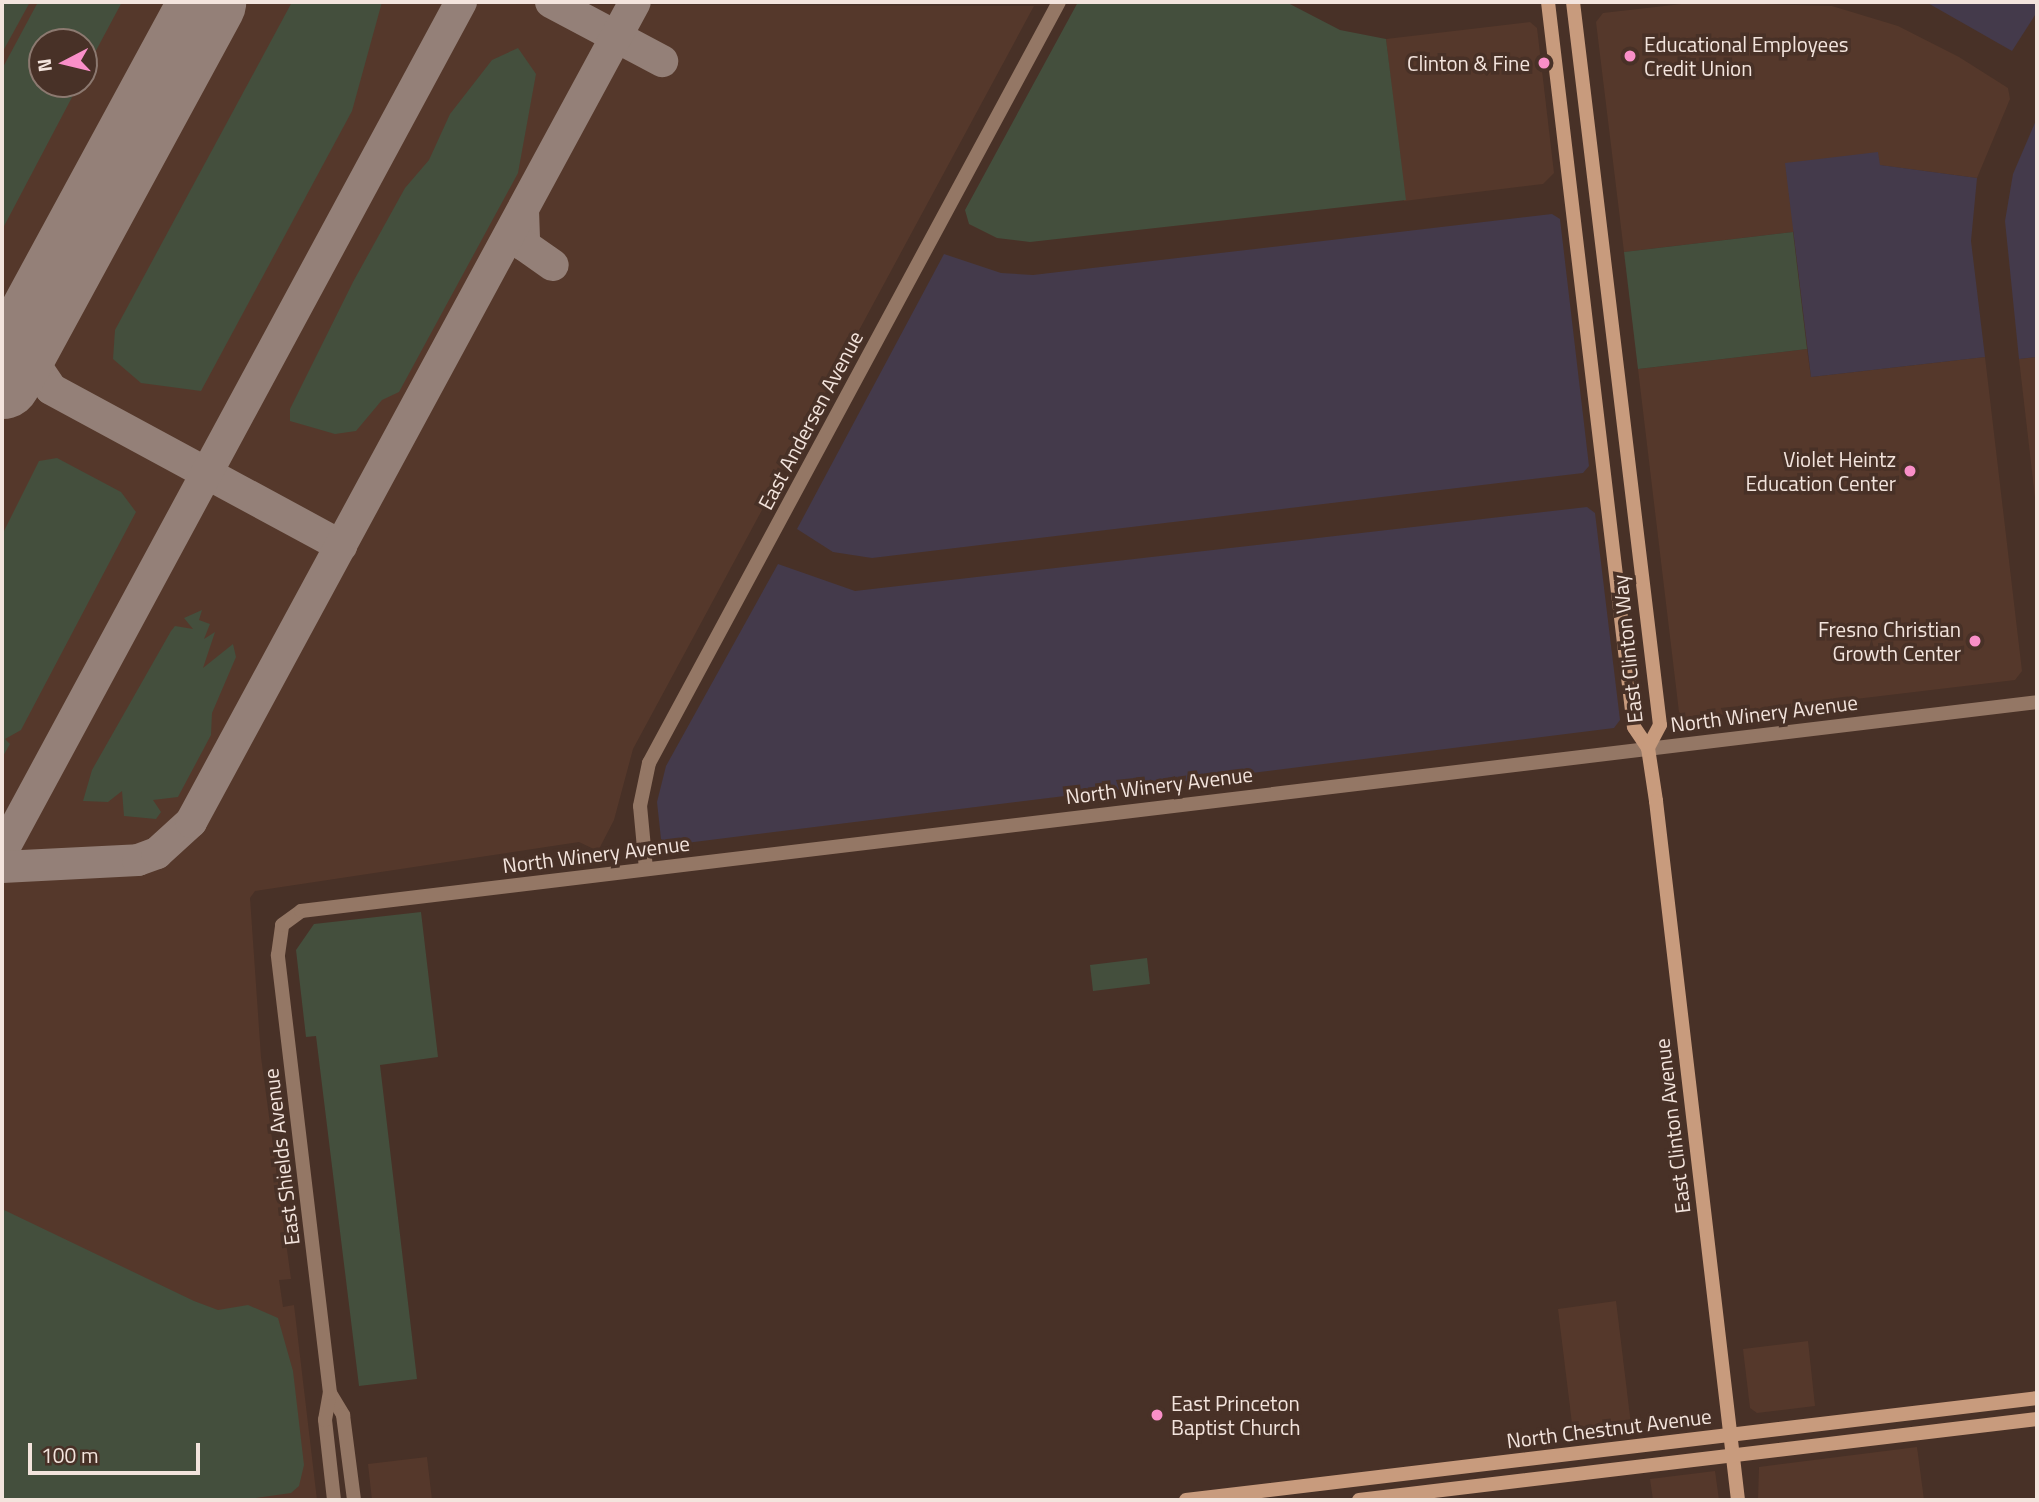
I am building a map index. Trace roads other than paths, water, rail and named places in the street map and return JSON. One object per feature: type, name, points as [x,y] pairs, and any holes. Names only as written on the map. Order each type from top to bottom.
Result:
[{"type":"main road","name":"East Clinton Way","points":[[1548,2],[1634,727],[1648,748],[1660,725],[1573,2]]},
{"type":"main road","name":"East Clinton Avenue","points":[[1648,748],[1738,1500]]},
{"type":"main road","name":"North Chestnut Avenue","points":[[1186,1500],[2037,1398]]},
{"type":"main road","name":"North Chestnut Avenue","points":[[1359,1500],[2037,1419]]},
{"type":"street","name":"East Andersen Avenue","points":[[646,869],[640,806],[649,763],[1059,2]]},
{"type":"street","name":"North Winery Avenue","points":[[288,919],[317,906],[2037,702]]},
{"type":"street","name":"East Shields Avenue","points":[[288,919],[279,933],[278,954],[330,1394],[325,1420],[334,1500]]},
{"type":"street","name":"East Shields Avenue","points":[[330,1394],[344,1415],[354,1500]]},
{"type":"place","name":"Educational Employees Credit Union","points":[[1630,56]]},
{"type":"place","name":"Clinton & Fine","points":[[1544,63]]},
{"type":"place","name":"Violet Heintz Education Center","points":[[1910,471]]},
{"type":"place","name":"Fresno Christian Growth Center","points":[[1975,641]]},
{"type":"place","name":"East Princeton Baptist Church","points":[[1157,1415]]}]
